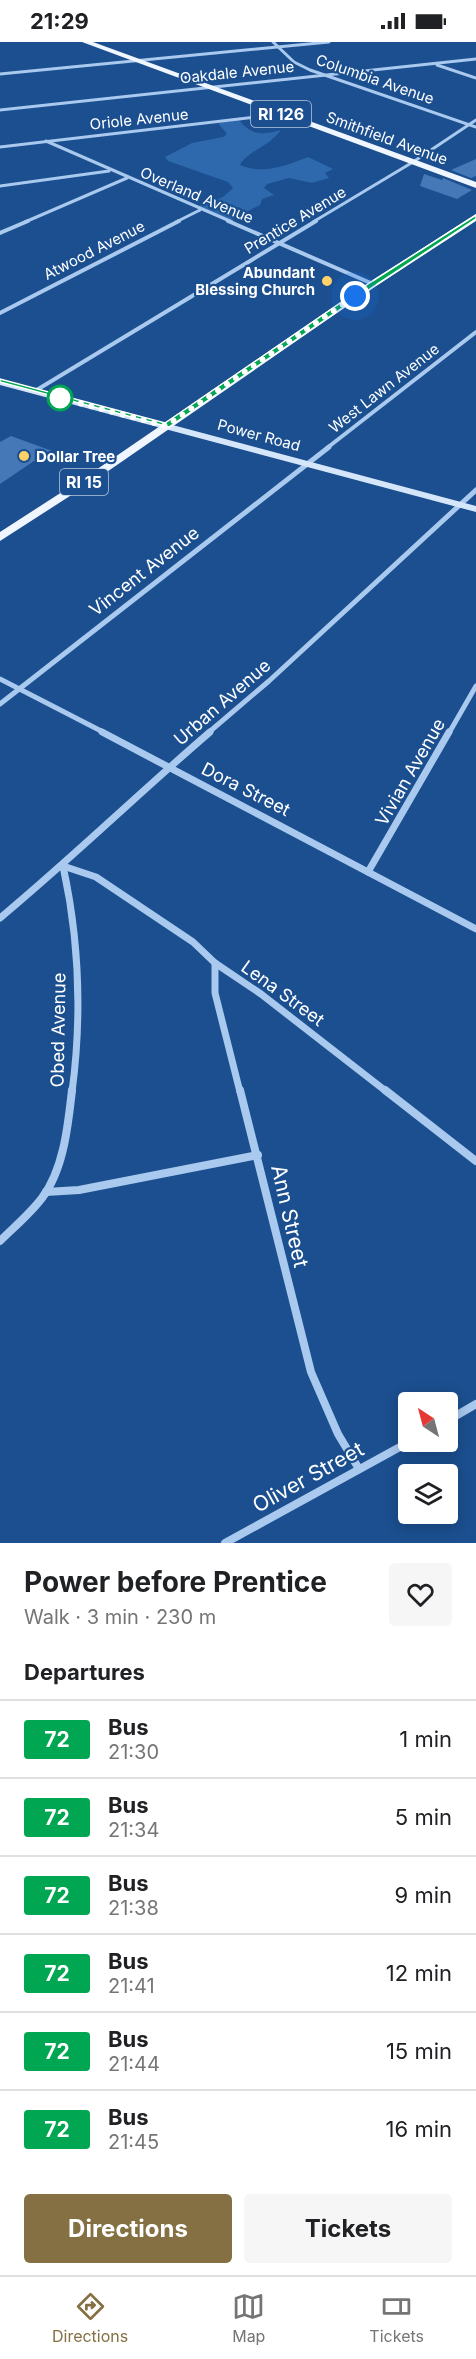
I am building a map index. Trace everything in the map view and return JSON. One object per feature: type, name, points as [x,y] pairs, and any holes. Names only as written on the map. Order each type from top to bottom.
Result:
[{"type":"main road","name":"Smithfield Avenue","points":[[86,42],[476,185]]},
{"type":"main road","name":"RI 15","points":[[3,532],[96,474],[373,284],[476,217]]},
{"type":"main road","name":"Power Road","points":[[0,382],[476,509]]},
{"type":"street","name":"Columbia Avenue","points":[[273,42],[294,62],[324,75],[476,127]]},
{"type":"street","points":[[0,74],[329,42]]},
{"type":"street","name":"Oakdale Avenue","points":[[0,110],[476,59]]},
{"type":"street","points":[[432,64],[476,78]]},
{"type":"street","name":"Oriole Avenue","points":[[0,147],[282,114]]},
{"type":"street","name":"Prentice Avenue","points":[[35,391],[413,162],[476,120]]},
{"type":"street","name":"Overland Avenue","points":[[46,141],[373,284]]},
{"type":"street","points":[[0,186],[110,170]]},
{"type":"street","points":[[0,231],[127,178]]},
{"type":"street","name":"Atwood Avenue","points":[[0,313],[200,210]]},
{"type":"street","name":"West Lawn Avenue","points":[[307,464],[476,332]]},
{"type":"street","name":"Vincent Avenue","points":[[0,704],[307,464]]},
{"type":"street","name":"Urban Avenue","points":[[0,918],[63,866],[170,767],[269,681],[476,490]]},
{"type":"street","name":"Dora Street","points":[[0,679],[476,929]]},
{"type":"street","name":"Vivian Avenue","points":[[368,872],[476,686]]},
{"type":"street","name":"Lena Street","points":[[63,866],[96,877],[193,942],[215,963],[261,994],[476,1161]]},
{"type":"street","name":"Obed Avenue","points":[[0,1241],[46,1192],[57,1168],[69,1120],[76,1052],[76,994],[70,891],[63,866]]},
{"type":"street","name":"Ann Street","points":[[215,963],[215,993],[258,1155],[289,1293],[311,1372],[338,1434],[359,1469]]},
{"type":"street","points":[[46,1192],[80,1190],[258,1155]]},
{"type":"street","points":[[458,1415],[476,1404]]},
{"type":"street","name":"Oliver Street","points":[[225,1543],[398,1448]]},
{"type":"shaded area","points":[[239,120],[253,132],[269,133],[281,130],[271,141],[248,156],[240,165],[266,169],[308,157],[333,169],[325,173],[329,178],[312,183],[289,178],[267,184],[264,188],[274,195],[262,199],[260,205],[229,221],[196,207],[223,197],[233,188],[228,182],[168,161],[165,157],[192,143],[223,137],[227,134],[218,123]]},
{"type":"building","points":[[476,159],[476,176],[471,178],[451,170]]},
{"type":"building","points":[[424,174],[442,180],[443,178],[472,190],[457,199],[420,186]]},
{"type":"building","name":"Dollar Tree","points":[[11,436],[55,452],[39,463],[34,461],[0,484],[0,442]]},
{"type":"bus line","name":"72","points":[[0,382],[166,426],[373,284],[476,217]]},
{"type":"place","name":"Abundant Blessing Church","points":[[327,281]]},
{"type":"place","name":"Dollar Tree","points":[[24,456]]},
{"type":"route","points":[[60,398],[166,426],[355,296]]}]
